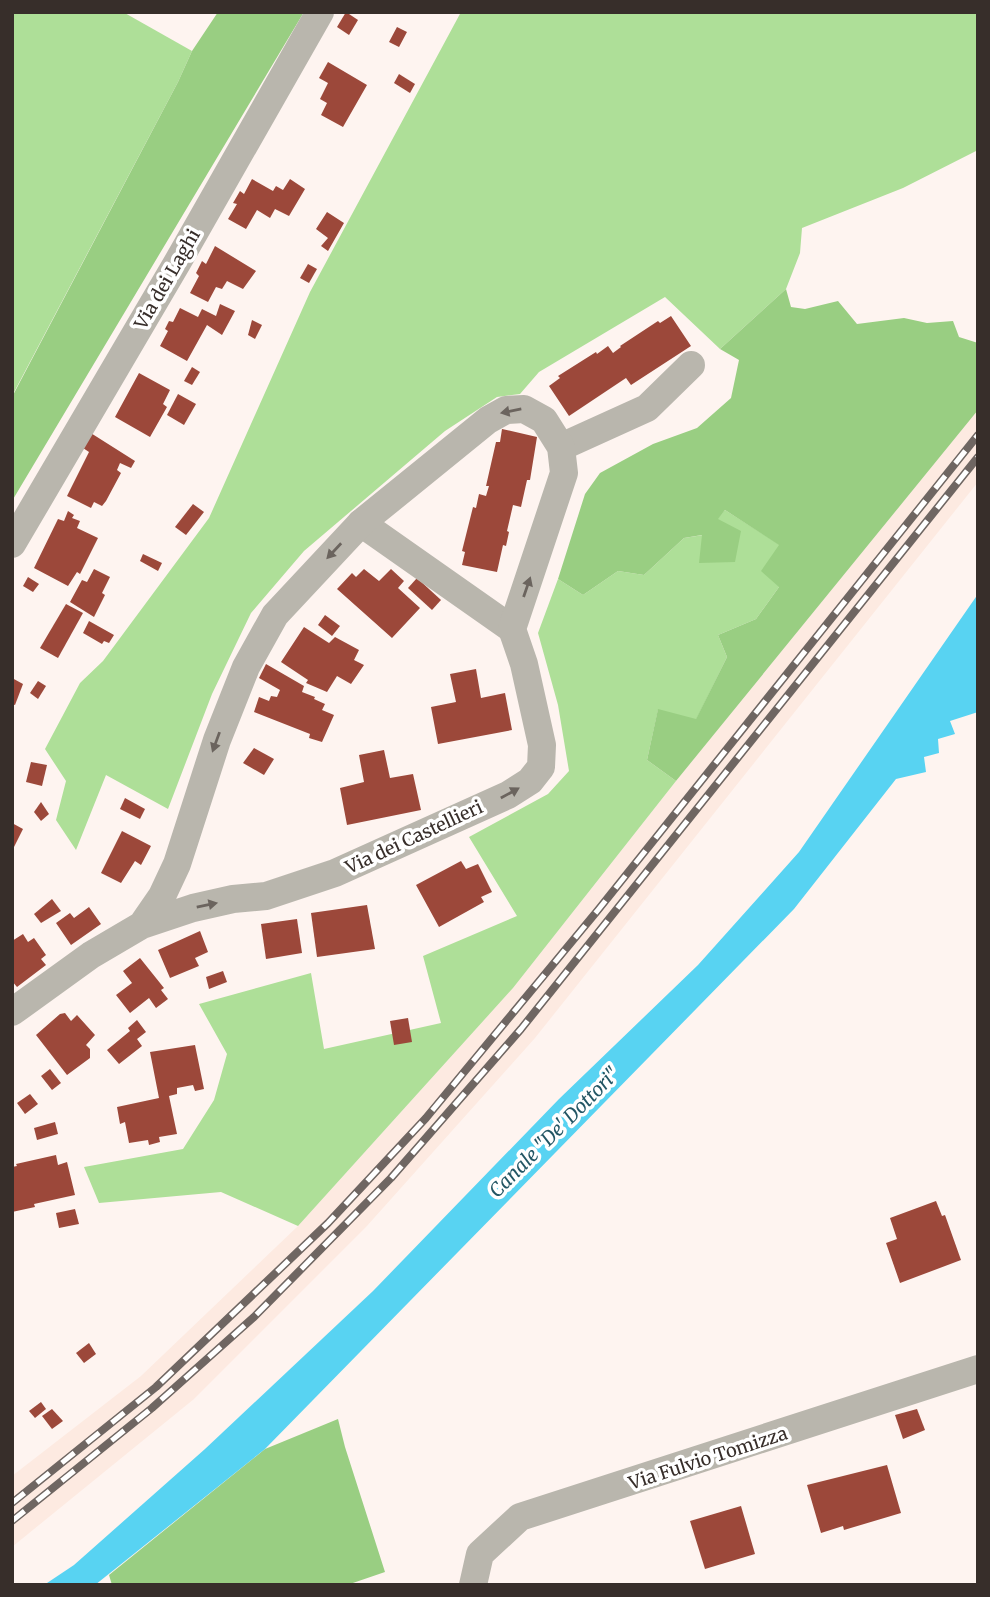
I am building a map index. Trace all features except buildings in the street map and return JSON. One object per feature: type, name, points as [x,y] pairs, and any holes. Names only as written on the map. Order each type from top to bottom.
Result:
[{"type":"street","name":"Via dei Laghi","points":[[12,544],[320,12]]},
{"type":"street","points":[[361,523],[512,629],[565,474],[561,447],[647,408],[691,365]]},
{"type":"street","name":"Via dei Castellieri","points":[[142,925],[162,896],[177,863],[217,740],[246,667],[275,615],[361,523],[488,420],[506,410],[524,409],[544,420],[561,447]]},
{"type":"street","name":"Via dei Castellieri","points":[[12,1012],[91,955],[142,925],[193,908],[233,899],[265,896],[335,873],[508,795],[530,780],[541,767],[542,745],[524,664],[512,629]]},
{"type":"street","name":"Via Fulvio Tomizza","points":[[473,1585],[480,1554],[520,1517],[978,1369]]},
{"type":"shaded area","points":[[978,410],[978,482],[535,1038],[366,1227],[194,1399],[12,1547],[12,1476],[141,1376],[298,1226],[513,988],[676,781]]},
{"type":"green space","points":[[12,12],[123,12],[192,51],[12,396]]},
{"type":"green space","points":[[218,12],[304,12],[12,501],[12,397],[192,51]]},
{"type":"green space","points":[[461,12],[978,12],[978,150],[903,188],[802,228],[800,253],[786,289],[720,349],[665,297],[539,372],[520,394],[497,397],[445,431],[304,551],[251,613],[212,694],[168,809],[106,775],[76,850],[56,820],[66,781],[45,749],[80,683],[103,661],[209,518],[310,292]]},
{"type":"green space","points":[[786,289],[791,307],[805,309],[838,301],[857,324],[904,318],[927,323],[953,321],[959,337],[978,343],[978,410],[676,781],[647,760],[658,709],[696,719],[727,657],[718,635],[756,619],[779,587],[761,571],[779,545],[725,510],[718,519],[741,531],[735,562],[699,563],[702,535],[684,538],[644,575],[618,571],[583,595],[558,579],[585,494],[600,473],[653,444],[697,428],[731,398],[739,360],[720,349]]},
{"type":"green space","points":[[725,510],[780,545],[779,587],[756,619],[718,635],[727,657],[696,720],[658,710],[647,760],[676,781],[513,988],[298,1226],[221,1192],[99,1203],[84,1167],[183,1149],[214,1100],[227,1054],[199,1004],[311,973],[324,1049],[441,1023],[423,956],[517,916],[469,837],[548,794],[569,771],[558,705],[538,633],[558,579],[583,595],[618,571],[644,575],[684,538],[703,535]]},
{"type":"green space","points":[[338,1419],[385,1572],[347,1585],[112,1585],[109,1575],[265,1449]]},
{"type":"water","name":"Canale \"De' Dottori\"","points":[[978,594],[978,712],[950,721],[955,734],[938,739],[939,753],[924,757],[926,772],[896,779],[794,909],[265,1449],[95,1585],[44,1585],[74,1565],[205,1449],[373,1291],[559,1099],[698,965],[799,852]]},
{"type":"railway","points":[[12,1503],[156,1387],[328,1223],[426,1118],[598,910],[978,435]]},
{"type":"railway","points":[[12,1521],[152,1408],[254,1317],[391,1178],[521,1029],[978,457]]}]
